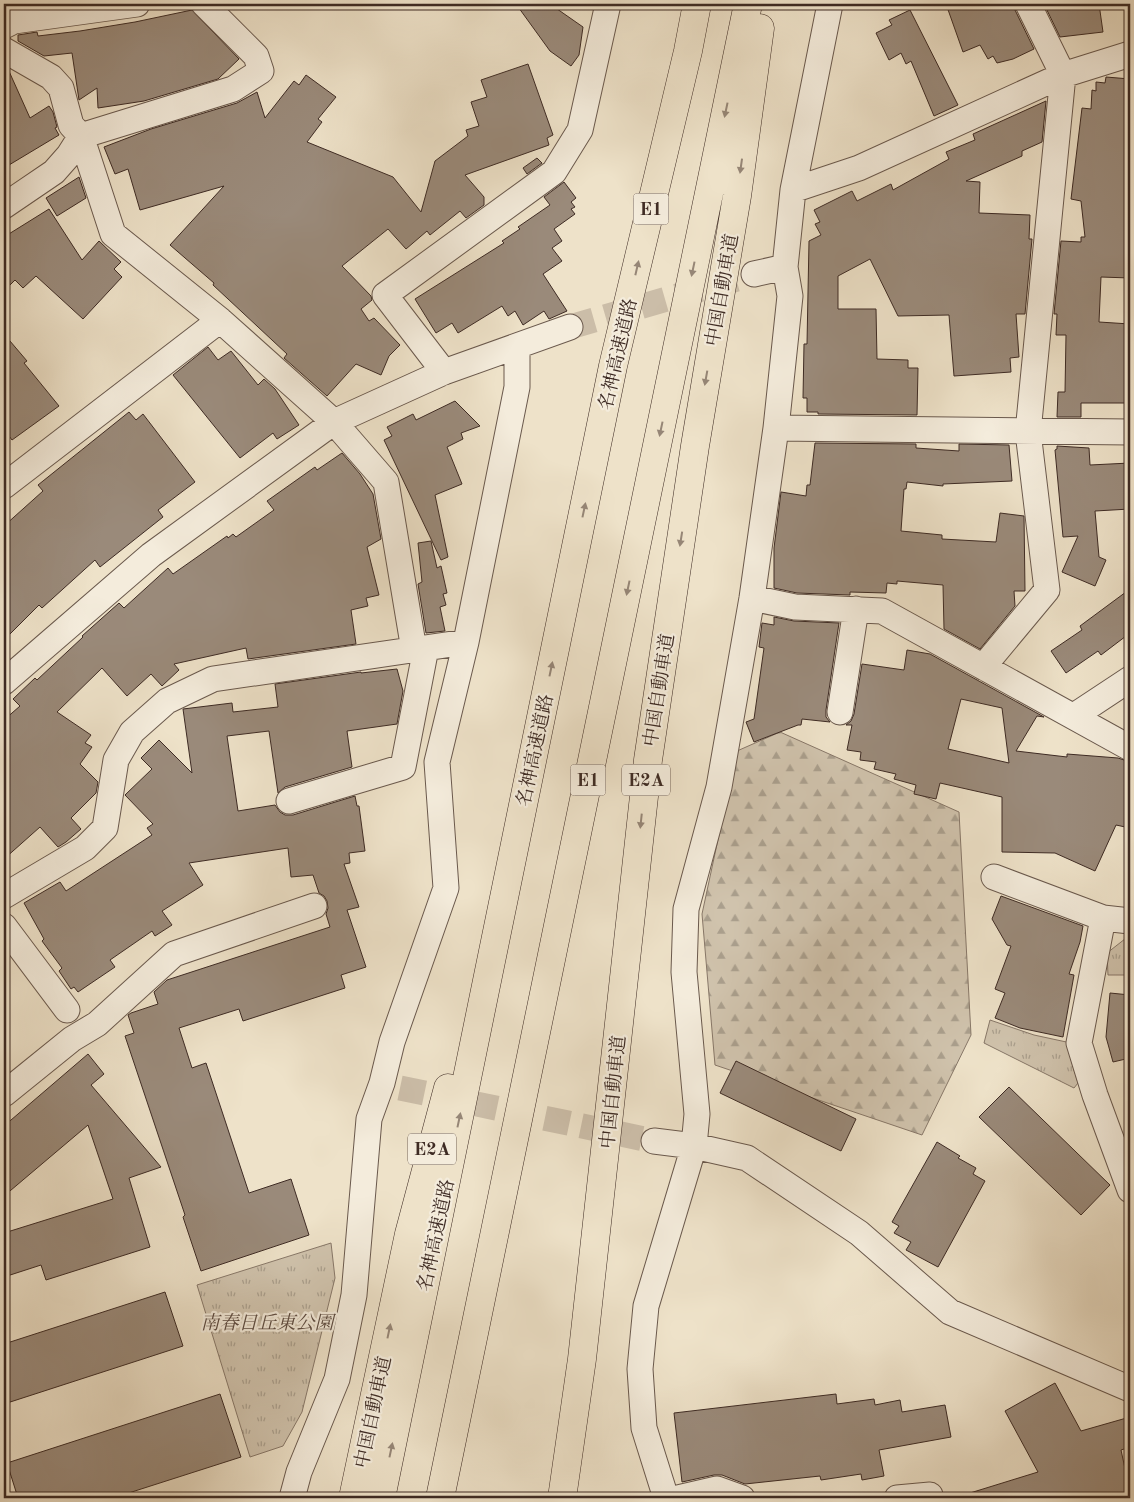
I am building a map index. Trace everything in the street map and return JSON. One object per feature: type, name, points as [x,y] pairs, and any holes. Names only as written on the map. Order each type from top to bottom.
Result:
[{"type":"highway","name":"名神高速道路","points":[[381,1498],[614,366],[688,51],[697,4]]},
{"type":"highway","name":"E1","points":[[440,1498],[746,64],[748,4]]},
{"type":"highway","name":"中国自動車道","points":[[562,1498],[582,1359],[648,760],[695,446],[737,196],[746,64],[763,4]]},
{"type":"highway","name":"中国自動車道","points":[[354,1498],[409,1234],[524,803]]},
{"type":"street","points":[[4,26],[14,21],[137,4]]},
{"type":"street","points":[[4,206],[54,172],[69,155],[81,136],[233,89],[261,71],[256,56],[204,4]]},
{"type":"street","points":[[444,372],[385,295],[554,172],[580,130],[608,4]]},
{"type":"street","points":[[666,1498],[644,1428],[640,1369],[646,1306],[694,1146],[696,1114],[684,972],[686,909],[719,787],[752,598],[776,428],[790,296],[785,267],[794,190],[830,4]]},
{"type":"street","points":[[983,667],[1047,590],[1028,432],[1063,75],[1028,4]]},
{"type":"street","points":[[4,50],[50,77],[61,88],[71,125],[81,136],[113,234],[220,320],[334,422],[386,482],[420,649],[403,767],[289,801]]},
{"type":"street","points":[[794,190],[859,168],[1063,75],[1130,54]]},
{"type":"street","points":[[754,274],[785,267]]},
{"type":"street","points":[[4,486],[220,320]]},
{"type":"street","points":[[4,682],[151,555],[334,422],[444,372],[570,327]]},
{"type":"street","points":[[292,1498],[299,1472],[337,1379],[354,1295],[369,1119],[391,1085],[392,1042],[446,888],[437,762],[466,642],[517,387],[517,346]]},
{"type":"street","points":[[776,428],[1130,432]]},
{"type":"street","points":[[752,598],[795,607],[882,611],[1130,748]]},
{"type":"street","points":[[840,712],[856,609]]},
{"type":"street","points":[[4,896],[85,848],[105,828],[116,760],[132,732],[167,701],[213,679],[466,642]]},
{"type":"street","points":[[1074,716],[1130,679]]},
{"type":"street","points":[[994,877],[1103,918],[1130,921]]},
{"type":"street","points":[[4,1094],[72,1039],[97,1024],[174,954],[314,906]]},
{"type":"street","points":[[1103,918],[1079,1043],[1130,1190]]},
{"type":"street","points":[[4,926],[67,1010]]},
{"type":"street","points":[[654,1141],[694,1146],[746,1158],[859,1233],[950,1312],[1130,1389]]},
{"type":"street","points":[[678,1498],[716,1489],[742,1498]]},
{"type":"street","points":[[896,1498],[930,1495]]},
{"type":"green space","points":[[780,732],[959,812],[971,1035],[922,1135],[715,1065],[702,914],[737,751]]},
{"type":"green space","points":[[1130,935],[1130,975],[1108,975],[1107,953]]},
{"type":"green space","points":[[990,1020],[1034,1035],[1071,1043],[1070,1056],[1078,1083],[1074,1088],[984,1043]]},
{"type":"green space","name":"南春日丘東公園","points":[[331,1243],[335,1278],[302,1412],[283,1446],[250,1457],[197,1285]]},
{"type":"building","points":[[516,4],[550,4],[583,27],[579,55],[571,66],[550,51]]},
{"type":"building","points":[[946,4],[1014,4],[1015,10],[1034,49],[1013,59],[997,63],[993,56],[988,59],[980,45],[963,52]]},
{"type":"building","points":[[1044,4],[1099,4],[1103,32],[1060,37]]},
{"type":"building","points":[[192,10],[239,59],[218,79],[144,101],[98,108],[97,88],[79,100],[72,53],[44,56],[18,41],[18,35],[37,32],[38,36],[80,31]]},
{"type":"building","points":[[910,10],[958,105],[934,116],[911,61],[906,64],[901,53],[889,60],[876,33],[892,25],[889,20]]},
{"type":"building","points":[[528,64],[553,135],[547,138],[549,145],[465,175],[484,197],[484,205],[466,218],[460,211],[430,235],[427,231],[406,249],[388,229],[342,266],[371,296],[372,300],[361,309],[369,321],[374,318],[400,345],[389,356],[381,375],[356,364],[327,396],[284,358],[287,354],[213,285],[214,283],[170,245],[224,186],[140,210],[128,169],[115,174],[104,147],[151,129],[237,103],[257,92],[265,118],[294,81],[299,85],[306,75],[336,97],[318,119],[322,122],[307,142],[393,177],[421,212],[435,161],[468,136],[466,130],[479,126],[471,102],[487,97],[481,80]]},
{"type":"building","points":[[4,66],[8,69],[30,118],[49,106],[53,112],[57,127],[55,128],[59,135],[4,168]]},
{"type":"building","points":[[1106,77],[1130,79],[1130,278],[1101,277],[1099,322],[1130,324],[1130,403],[1081,403],[1081,417],[1057,417],[1058,392],[1065,392],[1066,335],[1056,335],[1057,314],[1054,314],[1061,241],[1081,242],[1081,237],[1085,237],[1081,201],[1071,199],[1082,108],[1091,109],[1092,90],[1096,91],[1096,82],[1105,83]]},
{"type":"building","points":[[1046,101],[1042,142],[1022,151],[1022,156],[966,181],[980,182],[979,213],[1030,215],[1029,239],[1032,239],[1025,314],[1016,314],[1019,357],[1010,358],[1011,372],[954,376],[949,315],[898,316],[870,259],[838,276],[838,309],[876,309],[877,359],[908,360],[908,368],[918,368],[917,415],[818,414],[818,412],[807,412],[807,398],[803,398],[804,344],[807,344],[809,241],[821,235],[815,224],[820,222],[814,210],[852,191],[857,201],[891,184],[893,190],[949,159],[946,152],[975,140],[973,134]]},
{"type":"building","points":[[537,158],[542,163],[527,174],[523,168]]},
{"type":"building","points":[[79,177],[86,198],[57,216],[46,198]]},
{"type":"building","points":[[564,182],[576,198],[571,202],[575,207],[571,209],[575,214],[554,229],[562,241],[552,248],[562,261],[543,274],[567,311],[549,319],[544,311],[523,325],[515,311],[508,316],[502,306],[458,333],[452,323],[436,333],[415,299],[504,243],[502,241],[520,229],[518,227],[550,205],[544,197]]},
{"type":"building","points":[[49,209],[82,260],[99,241],[121,262],[114,269],[122,277],[83,319],[36,276],[23,288],[15,280],[4,291],[4,237]]},
{"type":"building","points":[[4,334],[27,361],[24,363],[59,406],[12,440],[4,429]]},
{"type":"building","points":[[208,347],[218,360],[231,351],[258,385],[264,379],[275,389],[299,425],[277,439],[273,433],[240,458],[173,375]]},
{"type":"building","points":[[455,401],[480,426],[461,433],[463,439],[447,447],[462,484],[435,495],[448,557],[441,560],[384,440],[392,436],[387,427],[413,414],[416,420]]},
{"type":"building","points":[[129,412],[136,420],[143,414],[195,482],[158,510],[163,517],[100,567],[95,560],[42,608],[39,605],[4,640],[4,526],[43,491],[38,485]]},
{"type":"building","points":[[815,443],[916,444],[916,448],[959,451],[959,444],[1009,445],[1012,481],[943,484],[943,486],[907,482],[906,489],[904,489],[901,531],[942,535],[942,539],[996,542],[1000,513],[1024,516],[1025,591],[1014,591],[1015,606],[980,649],[944,629],[943,585],[897,581],[897,584],[887,583],[886,593],[850,592],[850,595],[797,593],[774,588],[774,548],[781,492],[806,496],[807,485],[810,485]]},
{"type":"building","points":[[1057,446],[1089,448],[1090,465],[1130,463],[1130,509],[1095,511],[1099,557],[1106,560],[1095,586],[1062,572],[1078,536],[1063,537],[1055,450]]},
{"type":"building","points":[[342,453],[360,474],[373,494],[381,539],[367,547],[379,595],[366,598],[368,606],[351,610],[356,644],[248,659],[246,648],[174,664],[179,670],[162,686],[151,674],[127,696],[102,668],[57,712],[91,735],[85,743],[92,747],[80,764],[98,782],[96,793],[71,818],[81,829],[58,847],[40,827],[4,859],[4,720],[20,706],[13,699],[35,678],[37,680],[119,603],[124,608],[168,568],[173,574],[227,536],[228,538],[233,534],[236,537],[274,510],[267,501],[315,467],[317,470]]},
{"type":"building","points":[[431,541],[437,568],[441,566],[447,593],[443,594],[446,605],[440,607],[445,631],[426,633],[418,584],[422,582],[418,543]]},
{"type":"building","points":[[1130,589],[1130,633],[1101,655],[1098,651],[1066,673],[1051,651],[1082,630],[1080,626]]},
{"type":"building","points":[[774,617],[794,621],[839,623],[826,710],[826,717],[830,722],[802,719],[801,725],[754,742],[746,722],[754,719],[764,648],[759,647],[762,623],[774,625]]},
{"type":"building","points":[[907,650],[930,654],[1044,717],[1037,716],[1016,751],[1067,757],[1067,754],[1118,758],[1130,762],[1130,828],[1116,825],[1095,871],[1055,853],[1002,852],[1002,797],[940,783],[936,799],[914,794],[916,785],[894,779],[896,774],[874,769],[876,762],[860,760],[861,752],[847,750],[852,725],[846,725],[851,721],[854,714],[862,664],[904,670]],"holes":[[[961,699],[1002,708],[1009,763],[948,749]]]},
{"type":"building","points":[[397,669],[403,691],[397,724],[347,731],[352,767],[285,787],[278,793],[269,731],[227,736],[238,811],[275,805],[285,815],[293,815],[355,796],[357,806],[359,806],[365,851],[349,853],[350,863],[344,864],[359,907],[347,910],[366,967],[341,975],[345,988],[243,1021],[239,1009],[179,1028],[192,1068],[206,1063],[249,1193],[291,1179],[309,1235],[201,1271],[183,1217],[185,1215],[125,1036],[134,1033],[128,1015],[158,1004],[154,992],[167,980],[330,927],[326,914],[328,908],[327,901],[319,893],[313,875],[291,877],[288,848],[189,863],[203,885],[162,911],[172,925],[155,936],[152,931],[110,960],[115,967],[78,992],[74,987],[71,989],[59,971],[62,968],[42,941],[44,939],[24,903],[60,882],[66,891],[152,835],[147,828],[153,824],[125,795],[152,769],[141,758],[159,740],[192,773],[183,709],[232,703],[233,712],[278,707],[275,684]]},
{"type":"building","points":[[1001,896],[1083,926],[1080,942],[1069,974],[1074,975],[1063,1037],[1020,1028],[995,1018],[1005,993],[995,989],[1011,946],[1007,945],[992,919]]},
{"type":"building","points":[[1110,993],[1130,995],[1130,1058],[1113,1062],[1106,1037]]},
{"type":"building","points":[[88,1054],[104,1074],[91,1085],[161,1167],[129,1178],[150,1247],[46,1280],[41,1265],[4,1277],[4,1233],[113,1199],[88,1125],[4,1196],[4,1126]]},
{"type":"building","points":[[736,1061],[856,1119],[841,1151],[720,1093]]},
{"type":"building","points":[[1009,1087],[1110,1185],[1081,1215],[979,1117]]},
{"type":"building","points":[[937,1142],[960,1156],[958,1158],[976,1168],[973,1174],[985,1181],[938,1267],[906,1250],[911,1242],[894,1233],[899,1226],[892,1222]]},
{"type":"building","points":[[165,1292],[183,1346],[4,1404],[4,1344]]},
{"type":"building","points":[[1055,1383],[1081,1431],[1130,1417],[1130,1447],[1121,1450],[1130,1492],[1105,1498],[970,1498],[970,1493],[1038,1472],[1005,1411]]},
{"type":"building","points":[[220,1394],[241,1457],[113,1498],[18,1498],[7,1463]]},
{"type":"building","points":[[836,1394],[837,1404],[874,1399],[875,1405],[900,1400],[902,1412],[945,1405],[951,1437],[879,1450],[884,1476],[862,1480],[861,1474],[821,1480],[820,1476],[745,1484],[722,1475],[714,1475],[682,1482],[674,1413]]},
{"type":"tunnel","points":[[570,327],[754,274]]},
{"type":"tunnel","points":[[400,1088],[654,1141]]}]
